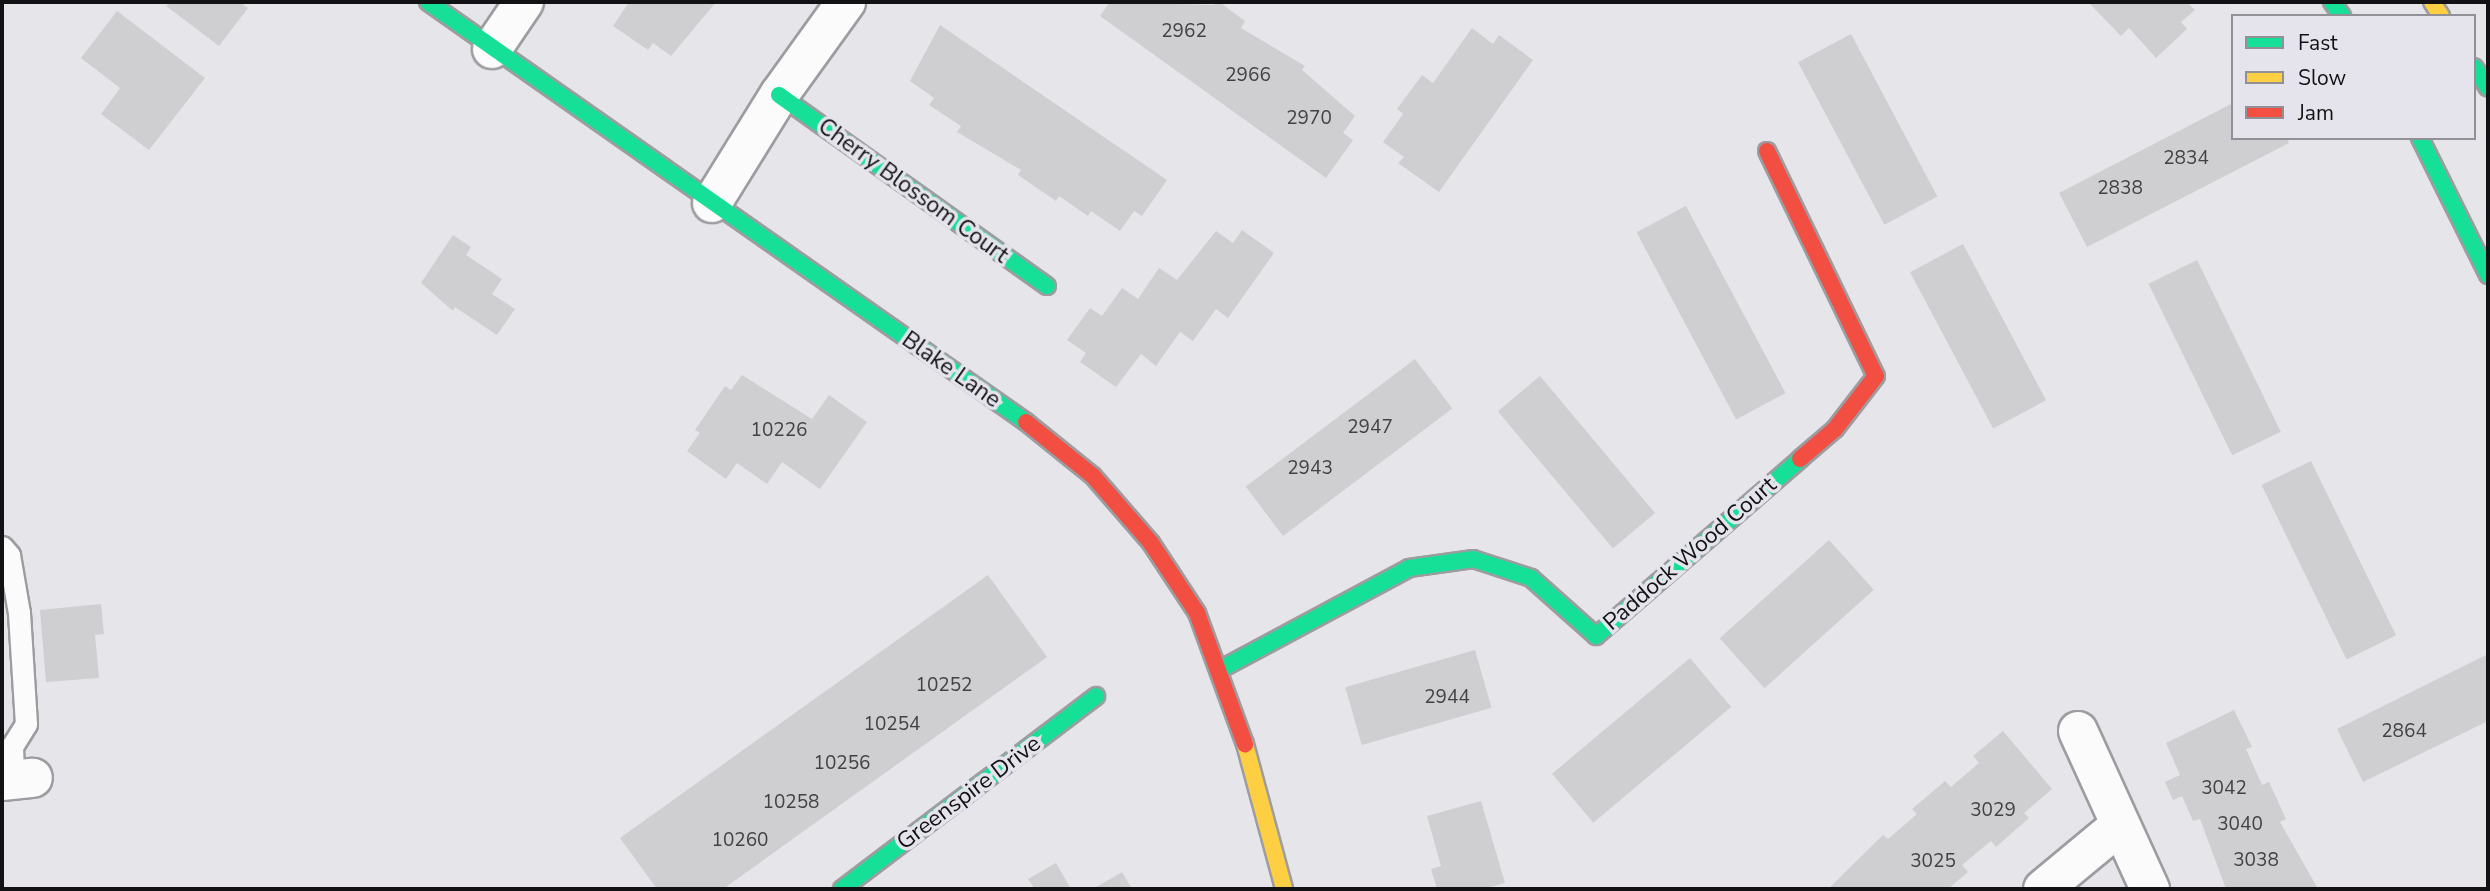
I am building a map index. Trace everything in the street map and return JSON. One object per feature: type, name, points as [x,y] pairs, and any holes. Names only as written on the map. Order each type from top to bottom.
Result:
[{"type":"street","name":"Blake Lane","points":[[428,2],[1041,433],[1093,476],[1179,583],[1221,669],[1284,889]]},
{"type":"street","points":[[492,49],[524,2]]},
{"type":"street","points":[[712,203],[779,95],[846,2]]},
{"type":"street","points":[[2476,70],[2488,88]]},
{"type":"street","name":"Cherry Blossom Court","points":[[779,95],[1047,286]]},
{"type":"street","points":[[2421,140],[2488,275]]},
{"type":"street","name":"Paddock Wood Court","points":[[1221,669],[1409,568],[1472,559],[1531,578],[1596,636],[1835,429],[1876,376],[1767,151]]},
{"type":"street","name":"Greenspire Drive","points":[[842,889],[1096,696]]},
{"type":"street","points":[[2078,731],[2150,889]]},
{"type":"street","points":[[2043,889],[2119,826]]},
{"type":"lane","points":[[2,547],[9,555],[19,613],[26,724],[12,764]]},
{"type":"building","points":[[170,2],[240,2],[248,8],[219,46],[166,6]]},
{"type":"building","points":[[629,2],[716,2],[671,56],[653,43],[648,50],[613,26]]},
{"type":"building","points":[[1110,2],[1213,5],[1219,2],[1245,21],[1241,28],[1305,66],[1302,70],[1355,116],[1343,133],[1353,140],[1326,178],[1100,16]]},
{"type":"building","points":[[2088,2],[2187,2],[2195,10],[2181,22],[2187,29],[2156,58],[2129,28],[2121,36]]},
{"type":"building","points":[[117,11],[205,78],[149,150],[101,114],[120,88],[81,58]]},
{"type":"building","points":[[940,25],[1167,180],[1142,216],[1134,211],[1120,231],[1091,211],[1088,216],[1059,196],[1056,201],[1018,175],[1021,170],[957,132],[961,126],[929,105],[934,98],[910,81]]},
{"type":"building","points":[[1472,28],[1493,44],[1499,35],[1533,60],[1439,192],[1398,163],[1404,157],[1383,142],[1403,114],[1397,109],[1422,75],[1433,83]]},
{"type":"building","points":[[1851,34],[1937,196],[1884,225],[1798,62]]},
{"type":"building","points":[[2231,104],[2231,140],[2288,140],[2289,143],[2087,247],[2059,193]]},
{"type":"building","points":[[1686,206],[1786,393],[1736,419],[1637,232]]},
{"type":"building","points":[[1242,230],[1274,253],[1228,318],[1216,309],[1193,341],[1180,332],[1156,366],[1141,354],[1116,387],[1080,362],[1086,353],[1067,340],[1090,308],[1102,316],[1122,288],[1138,299],[1159,268],[1177,280],[1216,231],[1233,243]]},
{"type":"building","points":[[453,235],[471,247],[466,255],[502,279],[492,294],[515,309],[497,335],[455,307],[453,311],[421,283]]},
{"type":"building","points":[[1963,244],[2046,400],[1993,428],[1910,272]]},
{"type":"building","points":[[2197,260],[2281,432],[2232,455],[2148,284]]},
{"type":"building","points":[[1415,359],[1452,409],[1283,536],[1246,487]]},
{"type":"building","points":[[742,375],[812,419],[829,395],[867,422],[820,489],[782,462],[767,484],[737,463],[726,479],[687,451],[700,433],[695,430],[725,386],[731,390]]},
{"type":"building","points":[[1540,376],[1655,513],[1613,548],[1498,411]]},
{"type":"building","points":[[2311,461],[2396,635],[2347,659],[2262,485]]},
{"type":"building","points":[[1829,540],[1874,590],[1765,688],[1720,638]]},
{"type":"building","points":[[988,575],[1047,657],[723,889],[657,889],[620,838]]},
{"type":"building","points":[[101,604],[104,634],[95,635],[99,678],[46,682],[40,610]]},
{"type":"building","points":[[1475,650],[1492,708],[1362,745],[1345,687]]},
{"type":"building","points":[[2488,654],[2488,721],[2363,782],[2337,729]]},
{"type":"building","points":[[1690,658],[1731,707],[1593,823],[1552,774]]},
{"type":"building","points":[[2234,710],[2252,747],[2246,749],[2262,785],[2269,782],[2286,819],[2280,822],[2318,889],[2226,889],[2200,819],[2193,821],[2182,796],[2173,800],[2165,782],[2180,775],[2166,743]]},
{"type":"building","points":[[2003,731],[2052,789],[2024,813],[2029,818],[1996,847],[1991,841],[1962,865],[1968,872],[1948,889],[1828,889],[1883,835],[1888,839],[1917,814],[1912,809],[1945,781],[1951,787],[1979,763],[1973,756]]},
{"type":"building","points":[[1481,801],[1505,883],[1483,889],[1437,889],[1431,869],[1441,866],[1427,816]]},
{"type":"building","points":[[1056,863],[1071,889],[1035,889],[1028,879]]},
{"type":"building","points":[[1122,872],[1132,889],[1093,889]]},
{"type":"traffic: fast","points":[[428,2],[1026,422]]},
{"type":"traffic: fast","points":[[2332,2],[2341,14]]},
{"type":"traffic: fast","points":[[2476,70],[2488,88]]},
{"type":"traffic: fast","points":[[779,95],[1047,286]]},
{"type":"traffic: fast","points":[[2421,140],[2488,275]]},
{"type":"traffic: fast","points":[[1221,669],[1409,568],[1473,559],[1531,578],[1596,636],[1800,459]]},
{"type":"traffic: fast","points":[[842,889],[1096,696]]},
{"type":"traffic: slow","points":[[2432,2],[2440,14]]},
{"type":"traffic: slow","points":[[1245,744],[1284,889]]},
{"type":"traffic: jam","points":[[1767,151],[1876,376],[1835,429],[1800,459]]},
{"type":"traffic: jam","points":[[1026,422],[1093,476],[1151,543],[1197,613],[1245,744]]}]
